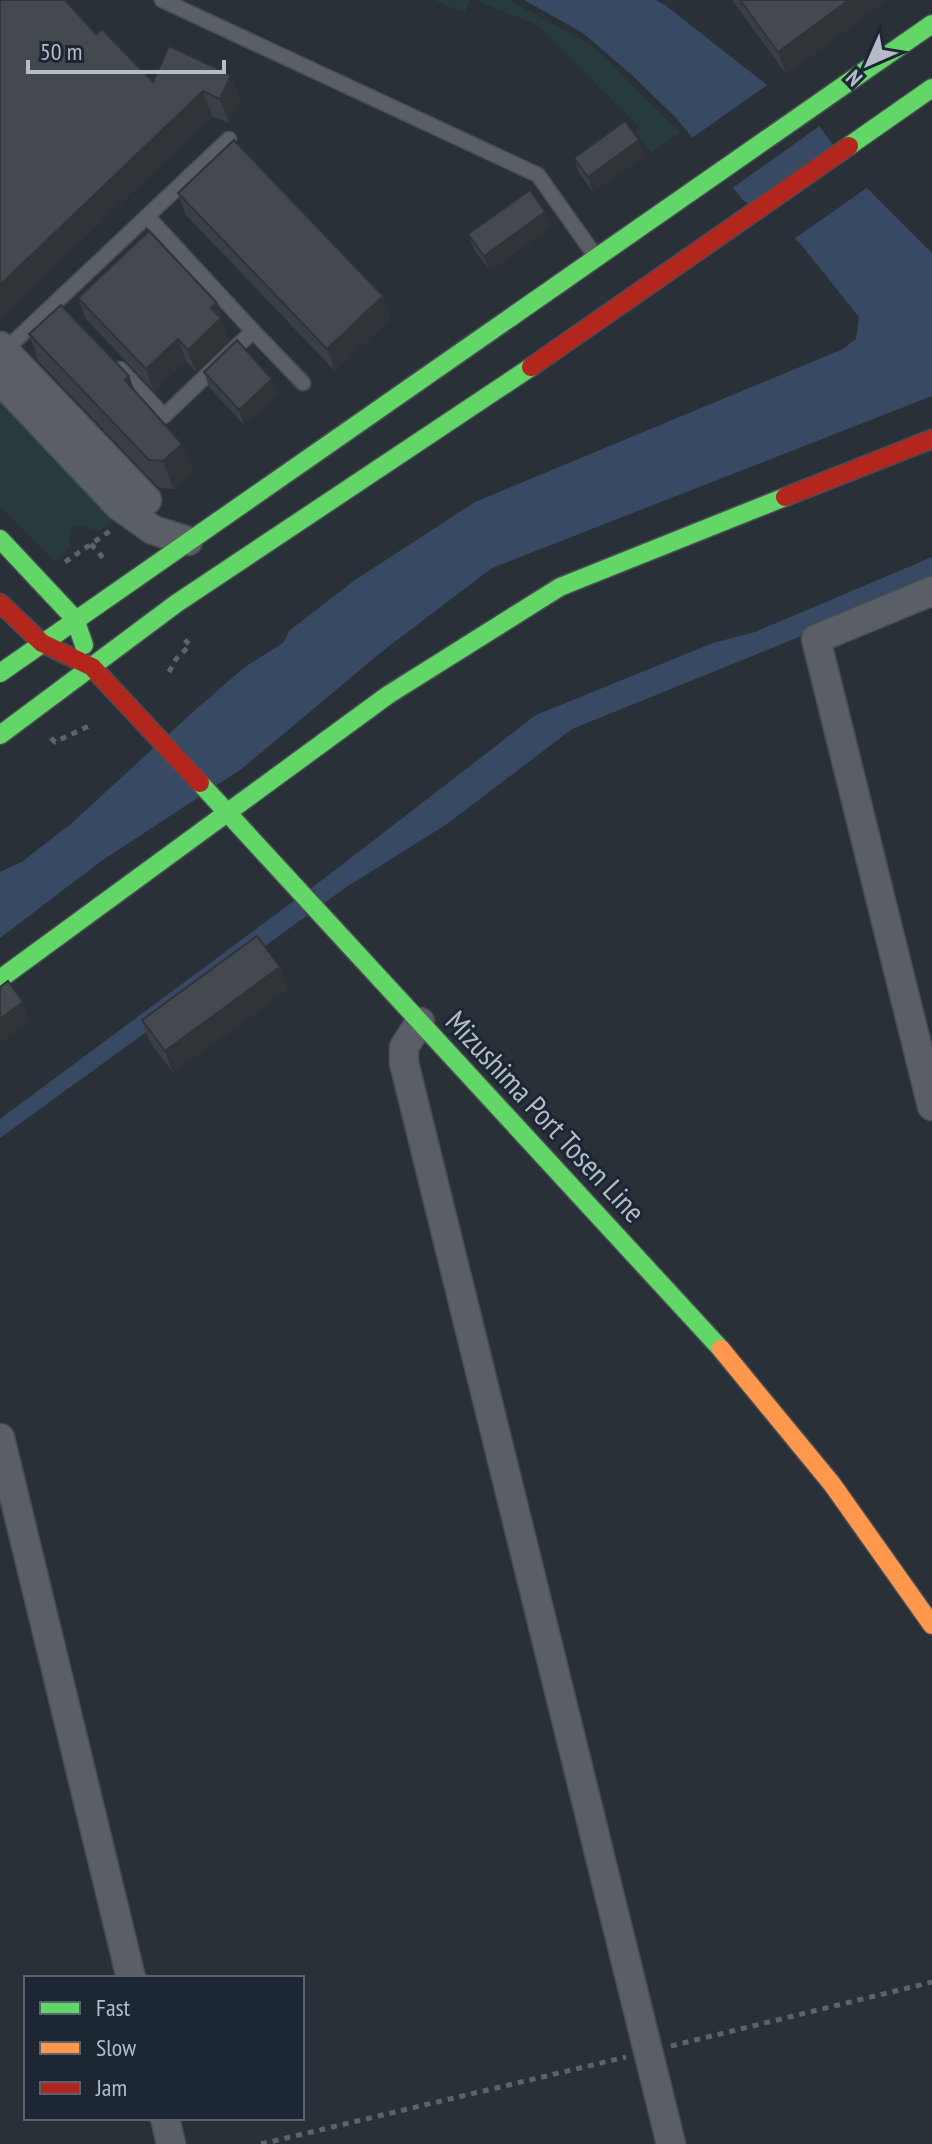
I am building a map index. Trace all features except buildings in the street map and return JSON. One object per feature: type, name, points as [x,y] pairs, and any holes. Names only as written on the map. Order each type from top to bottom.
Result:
[{"type":"street","points":[[0,673],[932,24]]},
{"type":"street","points":[[0,735],[303,516],[427,440],[932,88]]},
{"type":"street","points":[[2,351],[147,500]]},
{"type":"street","points":[[0,380],[119,506],[153,530],[188,541]]},
{"type":"street","points":[[0,979],[388,695],[560,587],[932,439]]},
{"type":"street","name":"Mizushima Port Tosen Line","points":[[0,539],[75,619],[92,667],[316,913],[681,1302],[765,1399],[832,1484],[932,1625]]},
{"type":"street","points":[[932,591],[816,639],[932,1106]]},
{"type":"street","name":"Mizushima Port Tosen Line","points":[[0,603],[42,643],[92,667]]},
{"type":"street","points":[[420,1022],[404,1047],[404,1063],[671,2144]]},
{"type":"street","points":[[0,1438],[131,1976]]},
{"type":"street","points":[[165,2120],[171,2144]]},
{"type":"lane","points":[[162,0],[538,175],[596,257]]},
{"type":"lane","points":[[2,351],[61,308],[147,216],[229,139]]},
{"type":"lane","points":[[147,216],[303,383]]},
{"type":"lane","points":[[110,359],[164,416],[253,331]]},
{"type":"path","points":[[65,562],[121,523]]},
{"type":"path","points":[[91,544],[105,560]]},
{"type":"path","points":[[169,672],[176,659],[190,645],[182,637]]},
{"type":"path","points":[[44,732],[55,742],[89,726]]},
{"type":"path","points":[[261,2144],[932,1982]]},
{"type":"green space","points":[[433,0],[470,0],[465,13]]},
{"type":"green space","points":[[475,0],[509,0],[593,46],[680,132],[651,153],[635,131],[638,126],[539,26]]},
{"type":"green space","points":[[0,393],[119,517],[100,531],[76,525],[69,531],[70,547],[55,562],[0,506]]},
{"type":"water","points":[[524,0],[656,0],[819,126],[861,182],[932,253],[932,396],[492,568],[380,653],[243,768],[100,862],[0,938],[0,872],[23,861],[72,823],[245,667],[283,643],[290,630],[355,580],[475,502],[843,349],[856,339],[859,317],[799,242],[742,199],[677,119],[634,77],[583,33]]},
{"type":"water","points":[[932,557],[932,583],[572,729],[447,824],[345,888],[0,1138],[0,1119],[330,874],[536,715],[713,643],[755,632]]},
{"type":"pier","points":[[773,81],[821,125],[731,189],[689,140]]},
{"type":"pier","points":[[845,154],[871,185],[791,241],[748,208]]},
{"type":"traffic: fast","points":[[0,673],[932,24]]},
{"type":"traffic: fast","points":[[849,146],[932,88]]},
{"type":"traffic: fast","points":[[0,735],[177,603],[531,367]]},
{"type":"traffic: fast","points":[[0,979],[388,695],[560,587],[785,497]]},
{"type":"traffic: fast","points":[[0,539],[75,619],[84,645]]},
{"type":"traffic: fast","points":[[200,783],[721,1349]]},
{"type":"traffic: slow","points":[[721,1349],[832,1484],[932,1625]]},
{"type":"traffic: jam","points":[[531,367],[849,146]]},
{"type":"traffic: jam","points":[[785,497],[932,439]]},
{"type":"traffic: jam","points":[[0,603],[42,643],[92,667],[200,783]]}]
